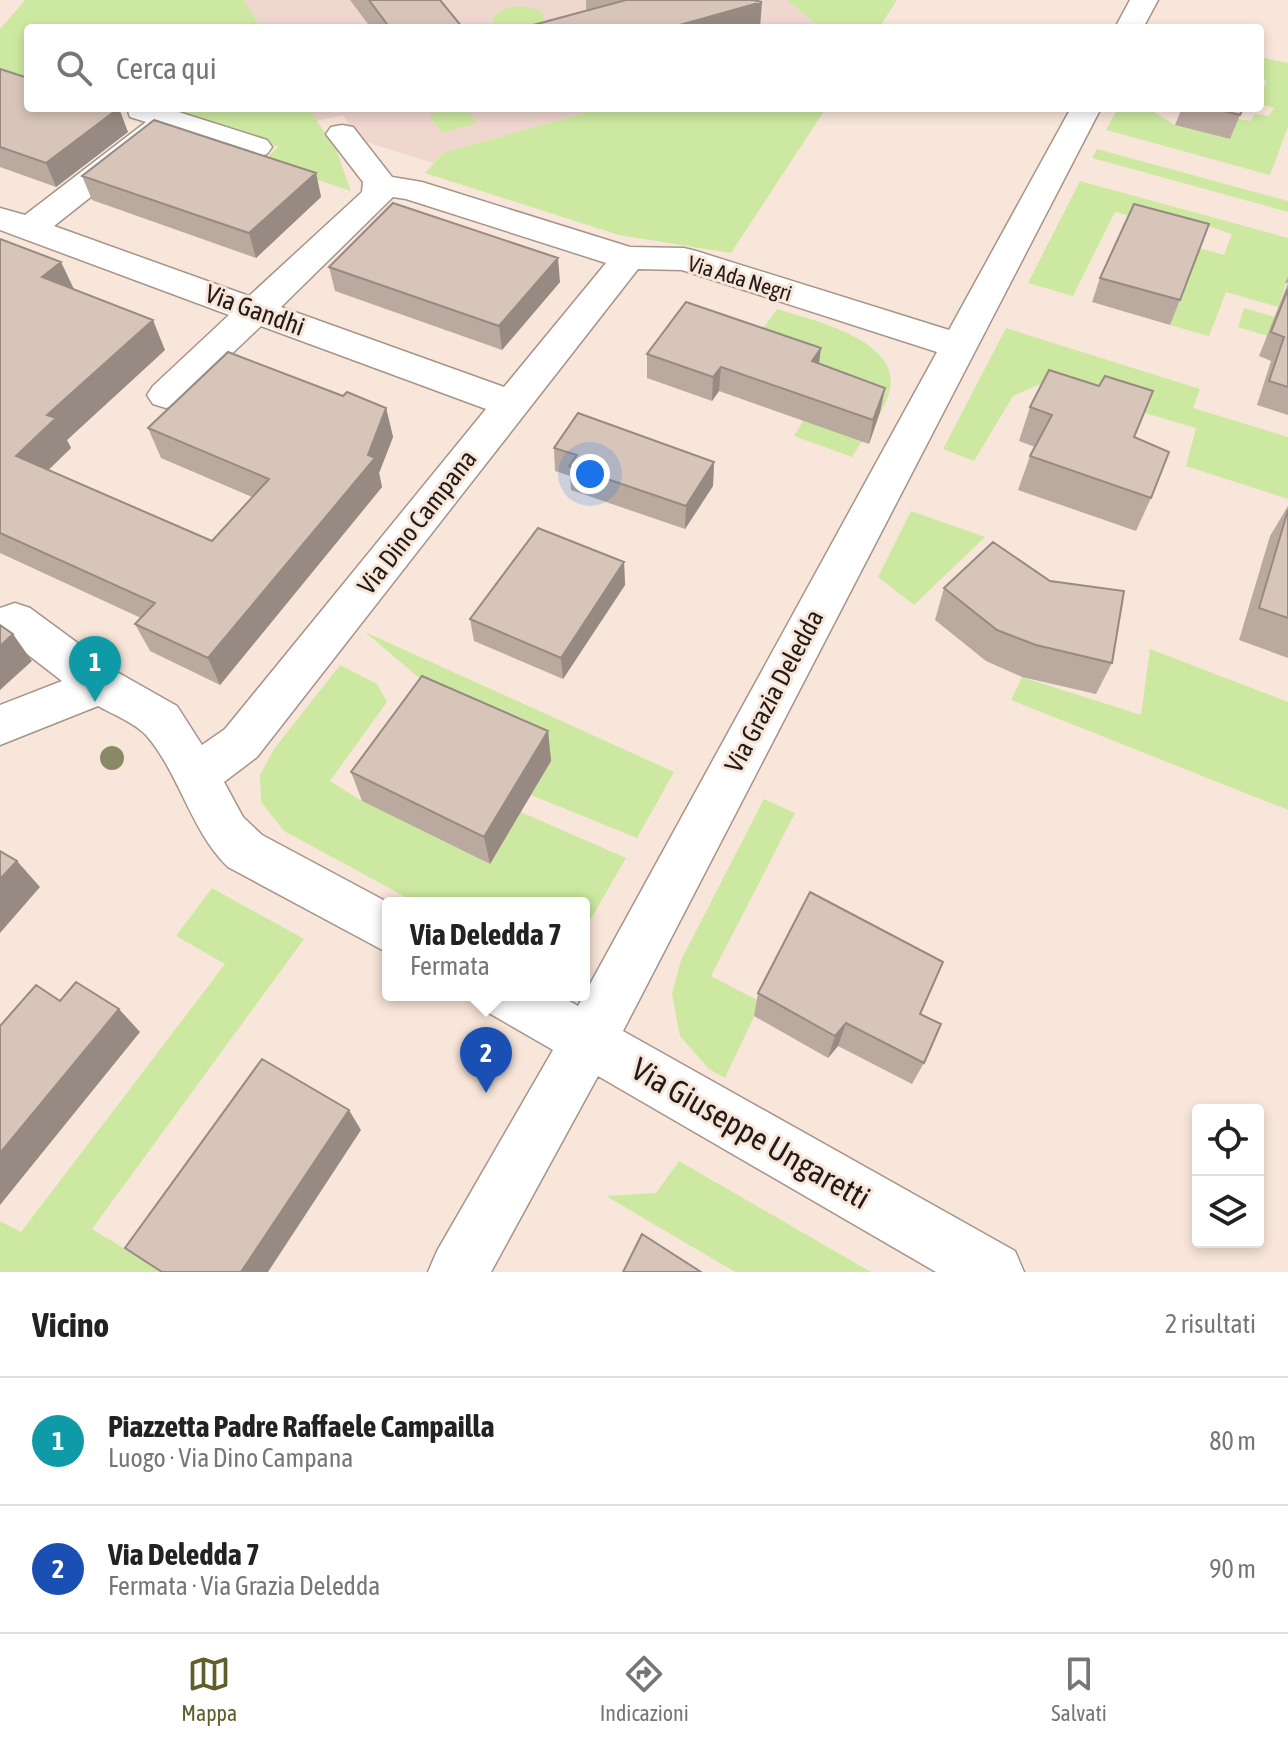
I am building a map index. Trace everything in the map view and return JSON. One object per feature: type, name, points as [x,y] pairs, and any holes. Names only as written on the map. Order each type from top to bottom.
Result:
[{"type":"street","points":[[1131,24],[1144,0]]},
{"type":"street","points":[[147,112],[256,147]]},
{"type":"street","name":"Via Grazia Deledda","points":[[458,1272],[589,1040],[1084,112]]},
{"type":"street","points":[[15,223],[169,119]]},
{"type":"street","points":[[166,395],[377,196],[381,186],[342,134]]},
{"type":"street","name":"Via Ada Negri","points":[[381,186],[410,189],[628,258],[684,259],[959,346]]},
{"type":"street","name":"Via Gandhi","points":[[15,223],[510,404]]},
{"type":"street","name":"Via Dino Campana","points":[[196,776],[241,743],[628,258]]},
{"type":"street","points":[[15,620],[101,685],[161,720],[196,776],[226,833],[245,851],[382,926]]},
{"type":"street","points":[[0,725],[101,685]]},
{"type":"street","name":"Via Giuseppe Ungaretti","points":[[519,1001],[994,1272]]},
{"type":"shaded area","points":[[244,0],[787,0],[816,24],[259,24]]},
{"type":"shaded area","points":[[310,112],[588,112],[443,153],[433,163],[360,140],[343,115],[316,121]]},
{"type":"green space","points":[[25,0],[244,0],[259,24],[24,24],[24,86],[0,78],[0,29]]},
{"type":"green space","points":[[787,0],[897,0],[882,24],[816,24]]},
{"type":"green space","points":[[508,7],[539,10],[544,15],[542,24],[494,24],[493,16]]},
{"type":"green space","points":[[1264,58],[1288,63],[1288,127],[1270,175],[1106,130],[1116,112],[1154,112],[1175,125],[1230,139],[1238,119],[1251,121],[1255,114],[1269,116],[1274,108],[1264,105],[1267,81],[1264,80]]},
{"type":"green space","points":[[179,112],[311,112],[336,149],[351,191],[262,162],[278,147]]},
{"type":"green space","points":[[468,112],[477,123],[442,133],[428,115]]},
{"type":"green space","points":[[588,112],[823,112],[731,253],[619,235],[425,173],[443,153]]},
{"type":"green space","points":[[1097,149],[1288,201],[1288,212],[1092,158]]},
{"type":"green space","points":[[1080,181],[1288,238],[1288,277],[1278,307],[1226,292],[1209,336],[1170,325],[1199,248],[1224,255],[1232,234],[1201,224],[1195,234],[1115,212],[1073,296],[1028,283]]},
{"type":"green space","points":[[1244,308],[1288,321],[1288,342],[1238,327]]},
{"type":"green space","points":[[777,309],[852,335],[883,359],[890,375],[889,393],[878,417],[852,457],[794,436],[803,421],[749,348]]},
{"type":"green space","points":[[1006,328],[1200,389],[1193,408],[1288,437],[1288,499],[1186,466],[1196,428],[1043,383],[1013,396],[974,461],[943,449]]},
{"type":"green space","points":[[911,511],[985,537],[914,605],[878,577]]},
{"type":"green space","points":[[365,632],[674,772],[637,838],[531,795],[551,761],[423,681]]},
{"type":"green space","points":[[1150,649],[1288,702],[1288,810],[1011,700],[1022,677],[1141,715]]},
{"type":"green space","points":[[340,665],[377,684],[387,702],[330,781],[362,801],[490,864],[521,812],[626,858],[590,920],[590,897],[406,897],[284,831],[261,802],[260,775],[274,749]]},
{"type":"green space","points":[[764,799],[795,813],[711,976],[761,1002],[725,1078],[709,1069],[680,1036],[672,994],[681,960]]},
{"type":"green space","points":[[212,888],[304,939],[92,1229],[163,1272],[0,1272],[0,1221],[21,1232],[225,964],[176,936]]},
{"type":"green space","points":[[679,1161],[871,1272],[735,1272],[606,1196],[656,1193]]},
{"type":"building","points":[[369,0],[440,0],[460,24],[387,24]]},
{"type":"building","points":[[626,0],[762,2],[683,24],[537,24]]},
{"type":"building","points":[[0,69],[24,77],[24,112],[114,112],[46,163],[0,147]]},
{"type":"building","points":[[154,120],[316,173],[249,233],[82,176]]},
{"type":"building","points":[[393,203],[558,258],[499,326],[329,267]]},
{"type":"building","points":[[1134,204],[1209,224],[1180,300],[1100,278]]},
{"type":"building","points":[[0,239],[61,262],[42,277],[153,320],[47,415],[56,418],[16,456],[212,541],[269,479],[148,428],[228,352],[343,396],[347,392],[386,408],[368,455],[375,458],[208,658],[135,624],[155,603],[0,533]]},
{"type":"building","points":[[1288,289],[1288,387],[1269,381],[1284,337],[1271,332]]},
{"type":"building","points":[[686,302],[821,348],[812,361],[885,388],[873,420],[721,367],[713,377],[647,354]]},
{"type":"building","points":[[1049,370],[1099,386],[1105,376],[1153,391],[1134,437],[1169,452],[1151,498],[1030,456],[1052,415],[1030,407]]},
{"type":"building","points":[[578,413],[714,462],[686,506],[569,466],[577,455],[554,448]]},
{"type":"building","points":[[1288,510],[1288,618],[1259,608]]},
{"type":"building","points":[[538,528],[624,562],[561,658],[470,619]]},
{"type":"building","points":[[993,542],[1050,581],[1124,591],[1112,663],[1036,645],[997,630],[944,588]]},
{"type":"building","points":[[0,625],[13,634],[0,646]]},
{"type":"building","points":[[422,676],[548,731],[484,837],[351,772]]},
{"type":"building","points":[[0,851],[17,861],[0,879]]},
{"type":"building","points":[[810,892],[943,962],[920,1014],[941,1024],[924,1063],[846,1023],[835,1036],[758,993]]},
{"type":"building","points":[[76,982],[119,1009],[0,1153],[0,1026],[36,985],[60,1001]]},
{"type":"building","points":[[262,1059],[349,1110],[241,1272],[162,1272],[125,1248]]},
{"type":"building","points":[[642,1234],[701,1272],[623,1272]]},
{"type":"place","name":"Piazzetta Padre Raffaele Campailla","points":[[95,702]]},
{"type":"place","name":"Via Deledda 7","points":[[486,1093]]}]
